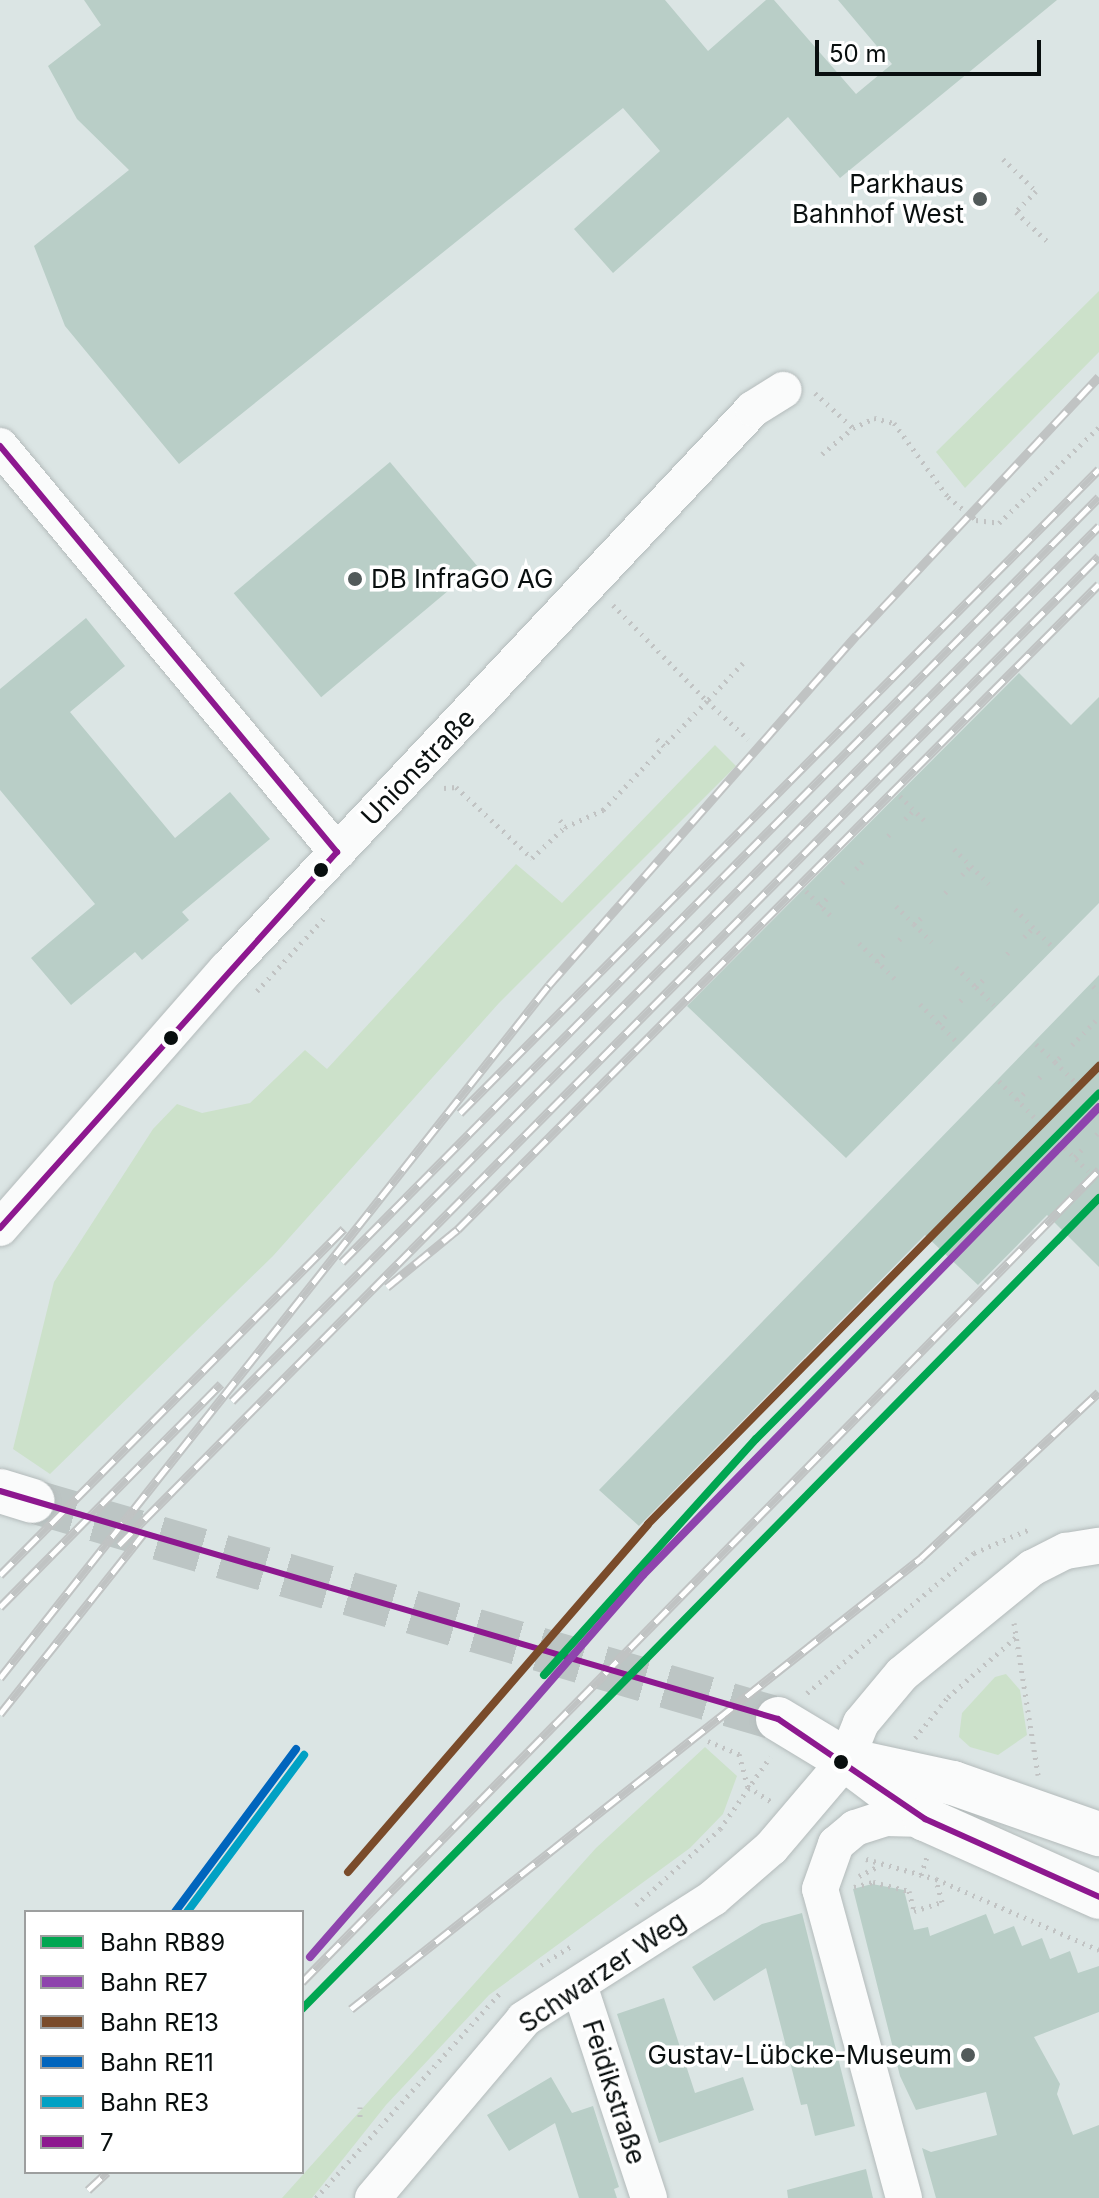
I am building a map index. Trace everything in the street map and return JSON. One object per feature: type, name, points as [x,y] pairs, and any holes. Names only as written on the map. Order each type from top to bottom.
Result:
[{"type":"main road","points":[[791,1707],[846,1760],[925,1819],[1099,1897]]},
{"type":"main road","points":[[846,1760],[953,1783],[1045,1812],[1099,1834]]},
{"type":"street","name":"Unionstraße","points":[[0,1228],[337,852],[593,584],[753,409],[784,390]]},
{"type":"street","points":[[0,446],[337,852]]},
{"type":"street","name":"Schwarzer Weg","points":[[373,2198],[524,2019],[713,1898],[797,1817],[846,1760],[861,1723],[896,1680],[1011,1584],[1052,1556],[1099,1546]]},
{"type":"street","points":[[904,2198],[820,1889],[836,1844],[855,1828],[885,1818],[925,1819]]},
{"type":"street","name":"Feidikstraße","points":[[579,1985],[649,2198]]},
{"type":"path","points":[[1003,159],[1036,191],[1016,212],[1047,241]]},
{"type":"path","points":[[784,390],[811,389],[853,428]]},
{"type":"path","points":[[822,454],[853,428],[874,418],[894,423],[957,507],[976,520],[999,523],[1099,427]]},
{"type":"path","points":[[593,584],[748,739]]},
{"type":"path","points":[[433,799],[444,788],[456,787],[532,858],[565,827],[603,810],[743,663]]},
{"type":"path","points":[[657,739],[664,746]]},
{"type":"path","points":[[900,796],[928,824]]},
{"type":"path","points":[[905,819],[914,810]]},
{"type":"path","points":[[560,820],[565,827]]},
{"type":"path","points":[[954,849],[989,884]]},
{"type":"path","points":[[856,869],[863,861]]},
{"type":"path","points":[[962,875],[971,866]]},
{"type":"path","points":[[806,891],[833,918]]},
{"type":"path","points":[[820,906],[829,896]]},
{"type":"path","points":[[896,906],[932,942]]},
{"type":"path","points":[[1015,909],[1053,947]]},
{"type":"path","points":[[257,991],[330,912]]},
{"type":"path","points":[[914,924],[921,918]]},
{"type":"path","points":[[1024,937],[1033,928]]},
{"type":"path","points":[[859,943],[895,979]]},
{"type":"path","points":[[877,962],[886,952]]},
{"type":"path","points":[[956,967],[994,1005]]},
{"type":"path","points":[[976,987],[983,980]]},
{"type":"path","points":[[1093,986],[1099,992]]},
{"type":"path","points":[[920,1004],[957,1042]]},
{"type":"path","points":[[939,1023],[947,1014]]},
{"type":"path","points":[[1072,1045],[1099,1017]]},
{"type":"path","points":[[1036,1044],[1075,1082]]},
{"type":"path","points":[[1055,1062],[1060,1057]]},
{"type":"path","points":[[999,1081],[1036,1119]]},
{"type":"path","points":[[1017,1100],[1026,1091]]},
{"type":"path","points":[[1059,1142],[1088,1171]]},
{"type":"path","points":[[1075,1157],[1083,1148]]},
{"type":"path","points":[[791,1707],[974,1553],[1037,1526]]},
{"type":"path","points":[[1011,1584],[1016,1637],[1045,1812]]},
{"type":"path","points":[[915,1739],[948,1697],[1016,1637]]},
{"type":"path","points":[[708,1741],[739,1754],[748,1787],[797,1817]]},
{"type":"path","points":[[836,1844],[880,1865],[936,1879],[1099,1950]]},
{"type":"path","points":[[880,1865],[851,1880],[853,1887],[873,1882],[909,1891],[914,1911],[942,1902],[936,1879]]},
{"type":"path","points":[[360,2107],[360,2119]]},
{"type":"green space","points":[[1099,291],[1099,352],[965,488],[936,452]]},
{"type":"green space","points":[[715,745],[736,766],[499,1003],[273,1256],[50,1474],[13,1449],[54,1282],[153,1129],[177,1104],[202,1113],[250,1103],[305,1050],[327,1069],[516,864],[562,903]]},
{"type":"green space","points":[[1006,1674],[1020,1690],[1027,1735],[998,1755],[970,1747],[959,1737],[962,1713],[995,1677]]},
{"type":"green space","points":[[705,1747],[737,1776],[723,1814],[690,1848],[489,1995],[386,2105],[312,2198],[282,2198],[304,2174],[596,1848]]},
{"type":"building","points":[[84,0],[665,0],[708,51],[766,0],[774,0],[856,94],[892,64],[838,0],[1057,0],[840,178],[788,117],[613,273],[574,229],[660,151],[623,108],[179,464],[65,326],[34,246],[129,170],[77,119],[48,66],[101,25]]},
{"type":"building","name":"DB InfraGO AG","points":[[390,462],[477,566],[321,697],[234,593]]},
{"type":"building","points":[[86,618],[125,666],[70,712],[175,838],[230,792],[270,839],[182,912],[189,920],[142,960],[135,952],[71,1005],[31,958],[95,904],[0,790],[0,689]]},
{"type":"building","points":[[1019,673],[1071,725],[1099,697],[1099,903],[846,1158],[687,1006]]},
{"type":"building","points":[[1099,975],[1099,1267],[1047,1215],[978,1285],[925,1235],[639,1526],[599,1490]]},
{"type":"building","name":"Gustav-Lübcke-Museum","points":[[872,1884],[904,1890],[914,1930],[928,1927],[930,1936],[986,1914],[994,1934],[1014,1926],[1022,1946],[1042,1938],[1050,1959],[1070,1951],[1078,1973],[1099,1966],[1099,2012],[1034,2037],[1060,2084],[1057,2094],[1073,2135],[1099,2125],[1099,2198],[936,2198],[922,2148],[931,2152],[997,2135],[986,2092],[916,2110],[900,2076],[853,1889]]},
{"type":"building","points":[[802,1913],[855,2126],[815,2136],[807,2104],[801,2105],[766,1968],[714,2001],[692,1967],[762,1924]]},
{"type":"building","points":[[664,1998],[695,2093],[743,2077],[754,2110],[659,2143],[617,2014]]},
{"type":"building","points":[[551,2077],[572,2113],[593,2106],[619,2187],[614,2189],[617,2198],[579,2198],[555,2123],[509,2151],[487,2115]]},
{"type":"building","points":[[866,2169],[873,2198],[788,2198],[787,2190]]},
{"type":"tunnel","points":[[32,1501],[778,1719]]},
{"type":"railway","points":[[0,1678],[549,985],[857,635],[1099,376]]},
{"type":"railway","points":[[460,1113],[1099,469]]},
{"type":"railway","points":[[342,1262],[1099,497]]},
{"type":"railway","points":[[232,1401],[1099,526]]},
{"type":"railway","points":[[119,1545],[1099,556]]},
{"type":"railway","points":[[387,1287],[458,1229],[1099,584]]},
{"type":"railway","points":[[304,1980],[1099,1170]]},
{"type":"railway","points":[[0,1575],[344,1229]]},
{"type":"railway","points":[[0,1607],[221,1384]]},
{"type":"railway","points":[[351,2009],[921,1558],[1099,1392]]},
{"type":"railway","points":[[0,1714],[144,1533]]},
{"type":"railway","points":[[88,2190],[105,2174]]},
{"type":"rail line","name":"RE13","points":[[348,1872],[648,1524],[1099,1066]]},
{"type":"rail line","name":"RB89","points":[[544,1675],[756,1439],[1099,1093]]},
{"type":"rail line","name":"RE7","points":[[310,1957],[643,1575],[1099,1107]]},
{"type":"rail line","name":"RB89","points":[[304,2007],[1099,1198]]},
{"type":"rail line","name":"RE11","points":[[176,1910],[296,1749]]},
{"type":"rail line","name":"RE3","points":[[188,1910],[304,1755]]},
{"type":"transit line","name":"7","points":[[0,446],[337,852]]},
{"type":"transit line","name":"7","points":[[0,1228],[337,852]]},
{"type":"transit line","name":"7","points":[[0,1491],[778,1719],[925,1819],[1099,1897]]},
{"type":"place","name":"Parkhaus Bahnhof West","points":[[980,199]]},
{"type":"place","name":"DB InfraGO AG","points":[[355,579]]},
{"type":"place","name":"Gustav-Lübcke-Museum","points":[[968,2055]]}]
